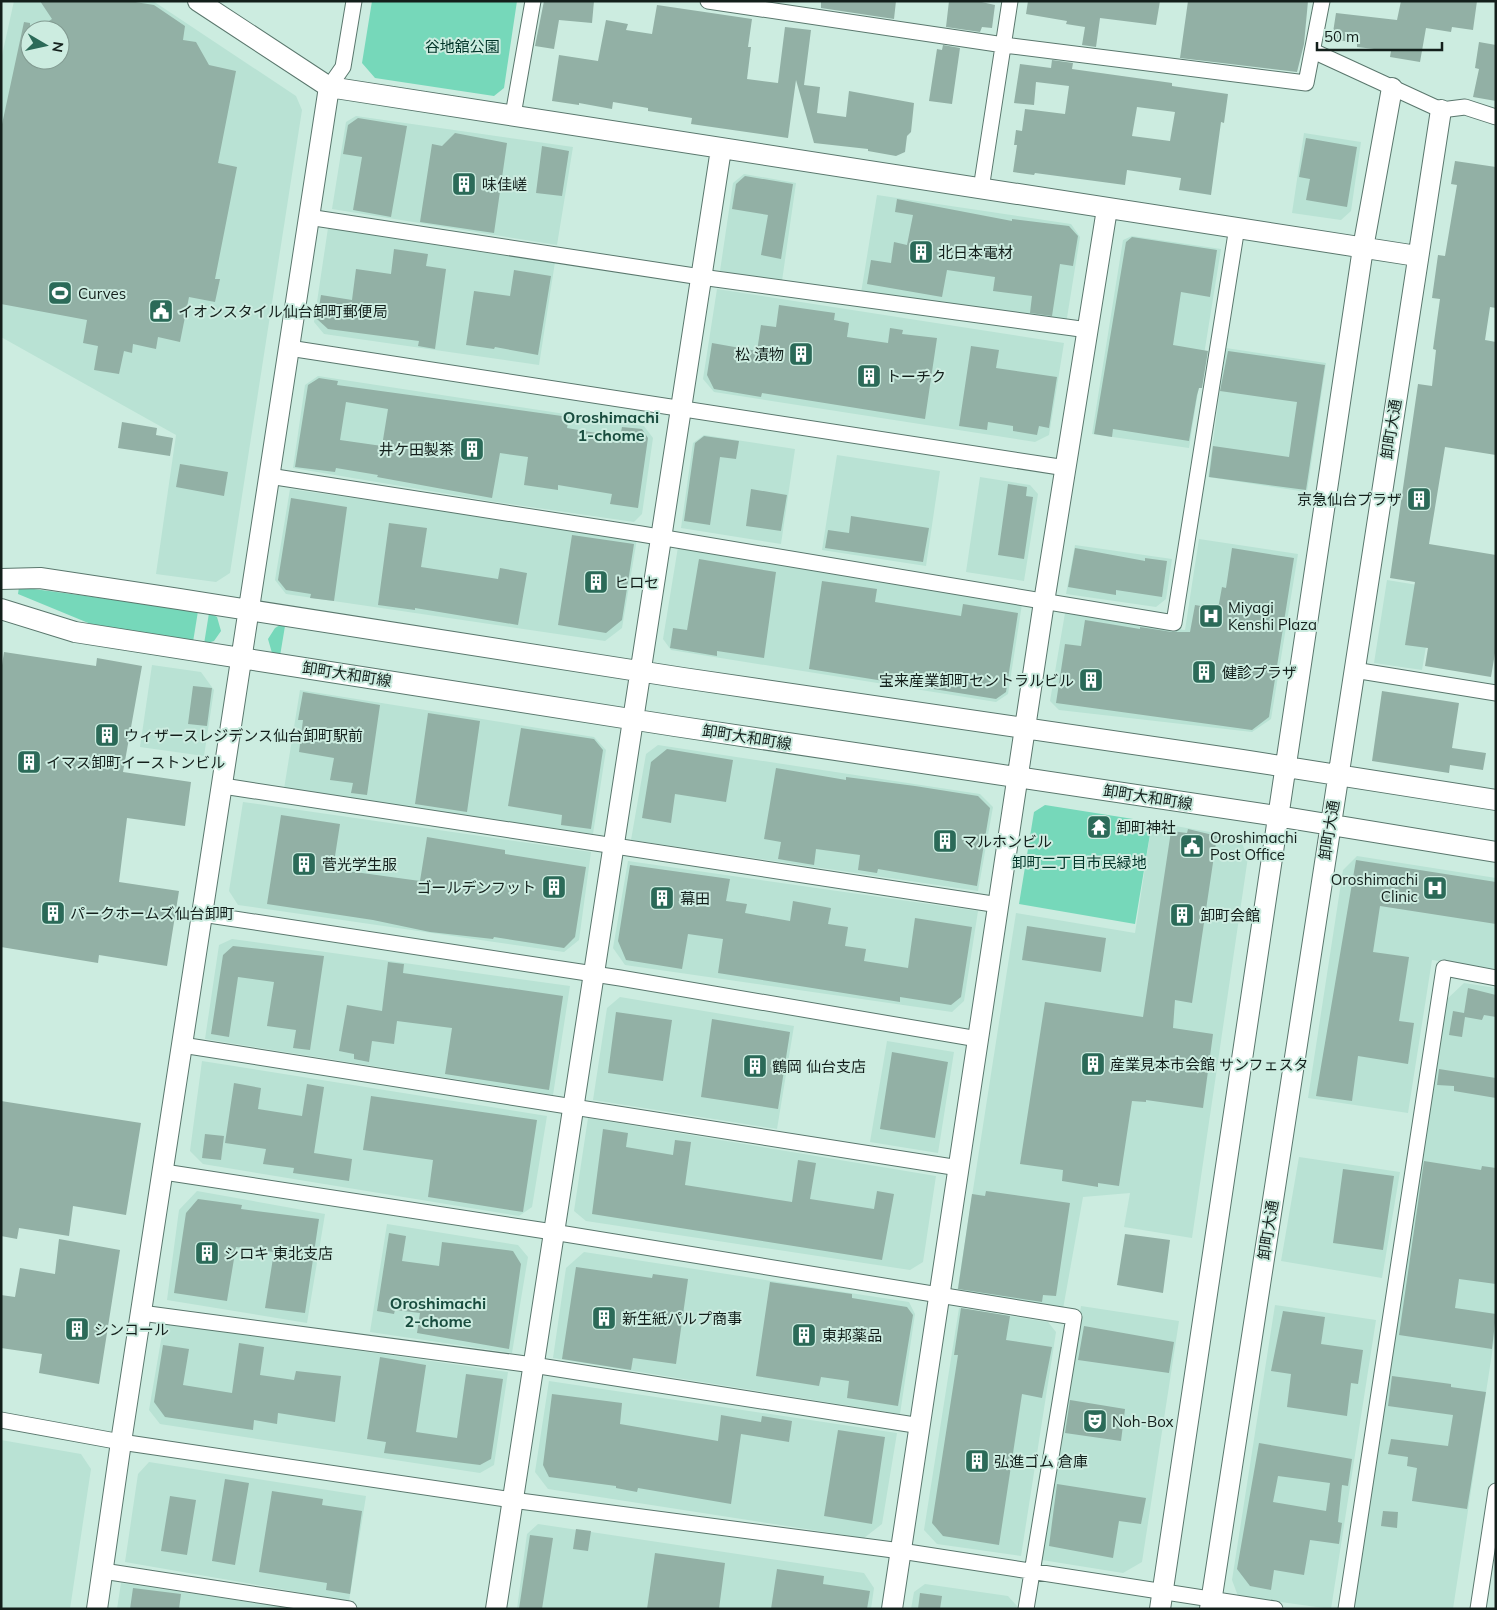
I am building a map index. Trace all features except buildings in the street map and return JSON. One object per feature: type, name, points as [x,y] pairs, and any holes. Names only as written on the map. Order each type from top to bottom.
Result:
[{"type":"street","points":[[198,1],[329,87],[1417,256]]},
{"type":"street","points":[[98,1609],[121,1442],[164,1172],[308,217],[329,87],[344,67],[354,1]]},
{"type":"street","points":[[513,115],[533,1]]},
{"type":"street","points":[[708,1],[1004,45],[1306,83],[1322,1]]},
{"type":"street","points":[[981,189],[1010,1]]},
{"type":"street","points":[[1313,51],[1441,110],[1465,107],[1496,117]]},
{"type":"street","points":[[1161,1600],[1363,248],[1392,88]]},
{"type":"street","name":"卸町大通","points":[[1211,1604],[1417,256],[1441,110]]},
{"type":"street","points":[[496,1609],[532,1365],[721,149]]},
{"type":"street","points":[[892,1609],[1044,602],[1107,209]]},
{"type":"street","points":[[308,217],[701,277],[1088,330]]},
{"type":"street","points":[[269,476],[660,537],[1174,623],[1237,227]]},
{"type":"street","points":[[289,348],[1066,468]]},
{"type":"street","points":[[1,579],[40,578],[1496,800]]},
{"type":"street","name":"卸町大和町線","points":[[1,609],[75,632],[632,720],[1277,816],[1496,852]]},
{"type":"street","points":[[1354,670],[1496,693]]},
{"type":"street","points":[[222,786],[999,906]]},
{"type":"street","points":[[202,914],[594,973],[978,1039]]},
{"type":"street","points":[[1346,1609],[1444,968],[1496,978]]},
{"type":"street","points":[[182,1045],[959,1168]]},
{"type":"street","points":[[164,1172],[553,1232],[1074,1317],[1026,1609]]},
{"type":"street","points":[[141,1312],[532,1365],[921,1426]]},
{"type":"street","points":[[1,1420],[121,1442],[512,1500],[901,1551],[1032,1572],[1161,1600],[1274,1609]]},
{"type":"street","points":[[1478,1609],[1495,1500]]},
{"type":"street","points":[[103,1571],[349,1609]]},
{"type":"shaded area","points":[[14,1],[153,1],[296,96],[302,110],[230,573],[216,582],[156,574],[176,435],[1,337],[1,60]]},
{"type":"shaded area","points":[[356,116],[573,147],[557,245],[332,209],[346,122]]},
{"type":"shaded area","points":[[1304,133],[1361,142],[1351,211],[1341,220],[1292,213]]},
{"type":"shaded area","points":[[744,174],[796,183],[782,281],[720,271],[733,183]]},
{"type":"shaded area","points":[[877,195],[1071,224],[1080,237],[1066,324],[861,293]]},
{"type":"shaded area","points":[[328,228],[555,262],[539,365],[324,334],[314,322]]},
{"type":"shaded area","points":[[1132,236],[1221,249],[1189,448],[1092,434],[1123,240]]},
{"type":"shaded area","points":[[717,289],[1064,343],[1049,435],[1035,442],[714,392],[703,379]]},
{"type":"shaded area","points":[[1226,348],[1326,363],[1307,492],[1208,477]]},
{"type":"shaded area","points":[[318,376],[644,426],[653,438],[642,514],[634,522],[496,502],[293,468],[305,385]]},
{"type":"shaded area","points":[[704,435],[795,449],[781,544],[681,528],[693,443]]},
{"type":"shaded area","points":[[837,455],[940,471],[926,566],[822,550]]},
{"type":"shaded area","points":[[980,477],[1030,485],[1038,494],[1024,581],[966,572]]},
{"type":"shaded area","points":[[290,489],[637,539],[622,628],[605,641],[286,594],[275,580]]},
{"type":"shaded area","points":[[1199,539],[1298,554],[1271,719],[1252,732],[1059,710],[1050,701],[1065,613],[1185,630]]},
{"type":"shaded area","points":[[1075,545],[1172,559],[1166,599],[1156,607],[1066,594]]},
{"type":"shaded area","points":[[678,547],[1022,604],[1008,694],[996,702],[671,650],[663,639]]},
{"type":"shaded area","points":[[1387,580],[1436,588],[1422,670],[1374,663]]},
{"type":"shaded area","points":[[152,665],[201,672],[214,690],[204,756],[140,747]]},
{"type":"shaded area","points":[[300,690],[594,737],[606,750],[593,834],[284,789]]},
{"type":"shaded area","points":[[658,745],[980,794],[993,807],[978,891],[631,840],[646,754]]},
{"type":"shaded area","points":[[243,802],[591,852],[579,940],[564,952],[238,905],[229,891]]},
{"type":"shaded area","points":[[1152,822],[1239,837],[1248,857],[1192,1238],[1124,1227],[1130,1193],[1083,1197],[1063,1309],[957,1293],[1016,913],[1135,933]]},
{"type":"shaded area","points":[[1357,856],[1496,878],[1496,969],[1432,960],[1408,1113],[1308,1098],[1343,870]]},
{"type":"shaded area","points":[[628,861],[978,911],[964,1001],[952,1012],[625,965],[613,948]]},
{"type":"shaded area","points":[[232,939],[570,986],[553,1095],[205,1039],[219,945]]},
{"type":"shaded area","points":[[1464,983],[1496,988],[1496,1327],[1453,1609],[1354,1609],[1445,1001]]},
{"type":"shaded area","points":[[620,997],[794,1026],[777,1129],[593,1100],[607,1008]]},
{"type":"shaded area","points":[[887,1041],[954,1052],[938,1153],[870,1142]]},
{"type":"shaded area","points":[[202,1061],[547,1116],[532,1207],[519,1216],[203,1164],[190,1151]]},
{"type":"shaded area","points":[[588,1118],[936,1176],[923,1262],[910,1270],[586,1221],[574,1211]]},
{"type":"shaded area","points":[[1299,1157],[1400,1172],[1382,1278],[1281,1261]]},
{"type":"shaded area","points":[[197,1191],[325,1214],[307,1323],[167,1300],[179,1210]]},
{"type":"shaded area","points":[[387,1224],[518,1245],[528,1257],[512,1353],[370,1332]]},
{"type":"shaded area","points":[[584,1252],[909,1302],[915,1314],[900,1414],[553,1358],[566,1268]]},
{"type":"shaded area","points":[[1275,1305],[1376,1320],[1331,1609],[1238,1596],[1232,1580]]},
{"type":"shaded area","points":[[1081,1306],[1179,1321],[1142,1562],[1123,1573],[1042,1560]]},
{"type":"shaded area","points":[[959,1308],[1048,1322],[1056,1332],[1021,1556],[937,1544],[924,1530]]},
{"type":"shaded area","points":[[164,1323],[508,1372],[494,1465],[480,1473],[160,1424],[149,1410]]},
{"type":"shaded area","points":[[549,1381],[897,1433],[882,1524],[864,1538],[548,1489],[535,1472]]},
{"type":"shaded area","points":[[1,1440],[81,1454],[91,1469],[70,1609],[1,1609]]},
{"type":"shaded area","points":[[149,1462],[366,1496],[349,1601],[125,1562],[138,1474]]},
{"type":"shaded area","points":[[538,1524],[864,1573],[874,1588],[871,1609],[517,1609],[527,1534]]},
{"type":"shaded area","points":[[121,1583],[297,1609],[117,1609]]},
{"type":"shaded area","points":[[925,1584],[1008,1596],[1017,1606],[1016,1609],[911,1609],[914,1592]]},
{"type":"green space","name":"谷地舘公園","points":[[372,1],[517,1],[504,88],[494,96],[375,78],[362,63]]},
{"type":"green space","points":[[19,587],[198,611],[193,642],[98,627],[18,594]]},
{"type":"green space","points":[[209,613],[217,617],[221,631],[214,641],[204,644]]},
{"type":"green space","points":[[280,625],[285,626],[280,656],[272,653],[268,639],[275,628]]},
{"type":"green space","name":"卸町二丁目市民緑地","points":[[1045,805],[1152,822],[1135,924],[1019,904],[1034,812]]},
{"type":"place","name":"味佳嵯","points":[[464,184]]},
{"type":"place","name":"北日本電材","points":[[921,252]]},
{"type":"place","name":"Curves","points":[[60,293]]},
{"type":"place","name":"イオンスタイル仙台卸町郵便局","points":[[161,311]]},
{"type":"place","name":"松 漬物","points":[[801,354]]},
{"type":"place","name":"トーチク","points":[[869,376]]},
{"type":"place","name":"井ケ田製茶","points":[[472,449]]},
{"type":"place","name":"京急仙台プラザ","points":[[1419,499]]},
{"type":"place","name":"ヒロセ","points":[[596,582]]},
{"type":"place","name":"Miyagi Kenshi Plaza","points":[[1211,616]]},
{"type":"place","name":"健診プラザ","points":[[1204,672]]},
{"type":"place","name":"宝来産業卸町セントラルビル","points":[[1091,680]]},
{"type":"place","name":"ウィザースレジデンス仙台卸町駅前","points":[[107,735]]},
{"type":"place","name":"イマス卸町イーストンビル","points":[[29,762]]},
{"type":"place","name":"卸町神社","points":[[1099,827]]},
{"type":"place","name":"マルホンビル","points":[[945,841]]},
{"type":"place","name":"Oroshimachi Post Office","points":[[1192,846]]},
{"type":"place","name":"菅光学生服","points":[[304,864]]},
{"type":"place","name":"ゴールデンフット","points":[[554,887]]},
{"type":"place","name":"Oroshimachi Clinic","points":[[1435,888]]},
{"type":"place","name":"幕田","points":[[662,898]]},
{"type":"place","name":"パークホームズ仙台卸町","points":[[53,913]]},
{"type":"place","name":"卸町会館","points":[[1182,915]]},
{"type":"place","name":"産業見本市会館 サンフェスタ","points":[[1093,1064]]},
{"type":"place","name":"鶴岡 仙台支店","points":[[755,1066]]},
{"type":"place","name":"シロキ 東北支店","points":[[207,1253]]},
{"type":"place","name":"新生紙パルプ商事","points":[[604,1318]]},
{"type":"place","name":"シンコール","points":[[77,1329]]},
{"type":"place","name":"東邦薬品","points":[[804,1335]]},
{"type":"place","name":"Noh-Box","points":[[1095,1421]]},
{"type":"place","name":"弘進ゴム 倉庫","points":[[977,1461]]},
{"type":"district","name":"Oroshimachi 1-chome","points":[[611,426]]},
{"type":"district","name":"Oroshimachi 2-chome","points":[[438,1312]]}]
